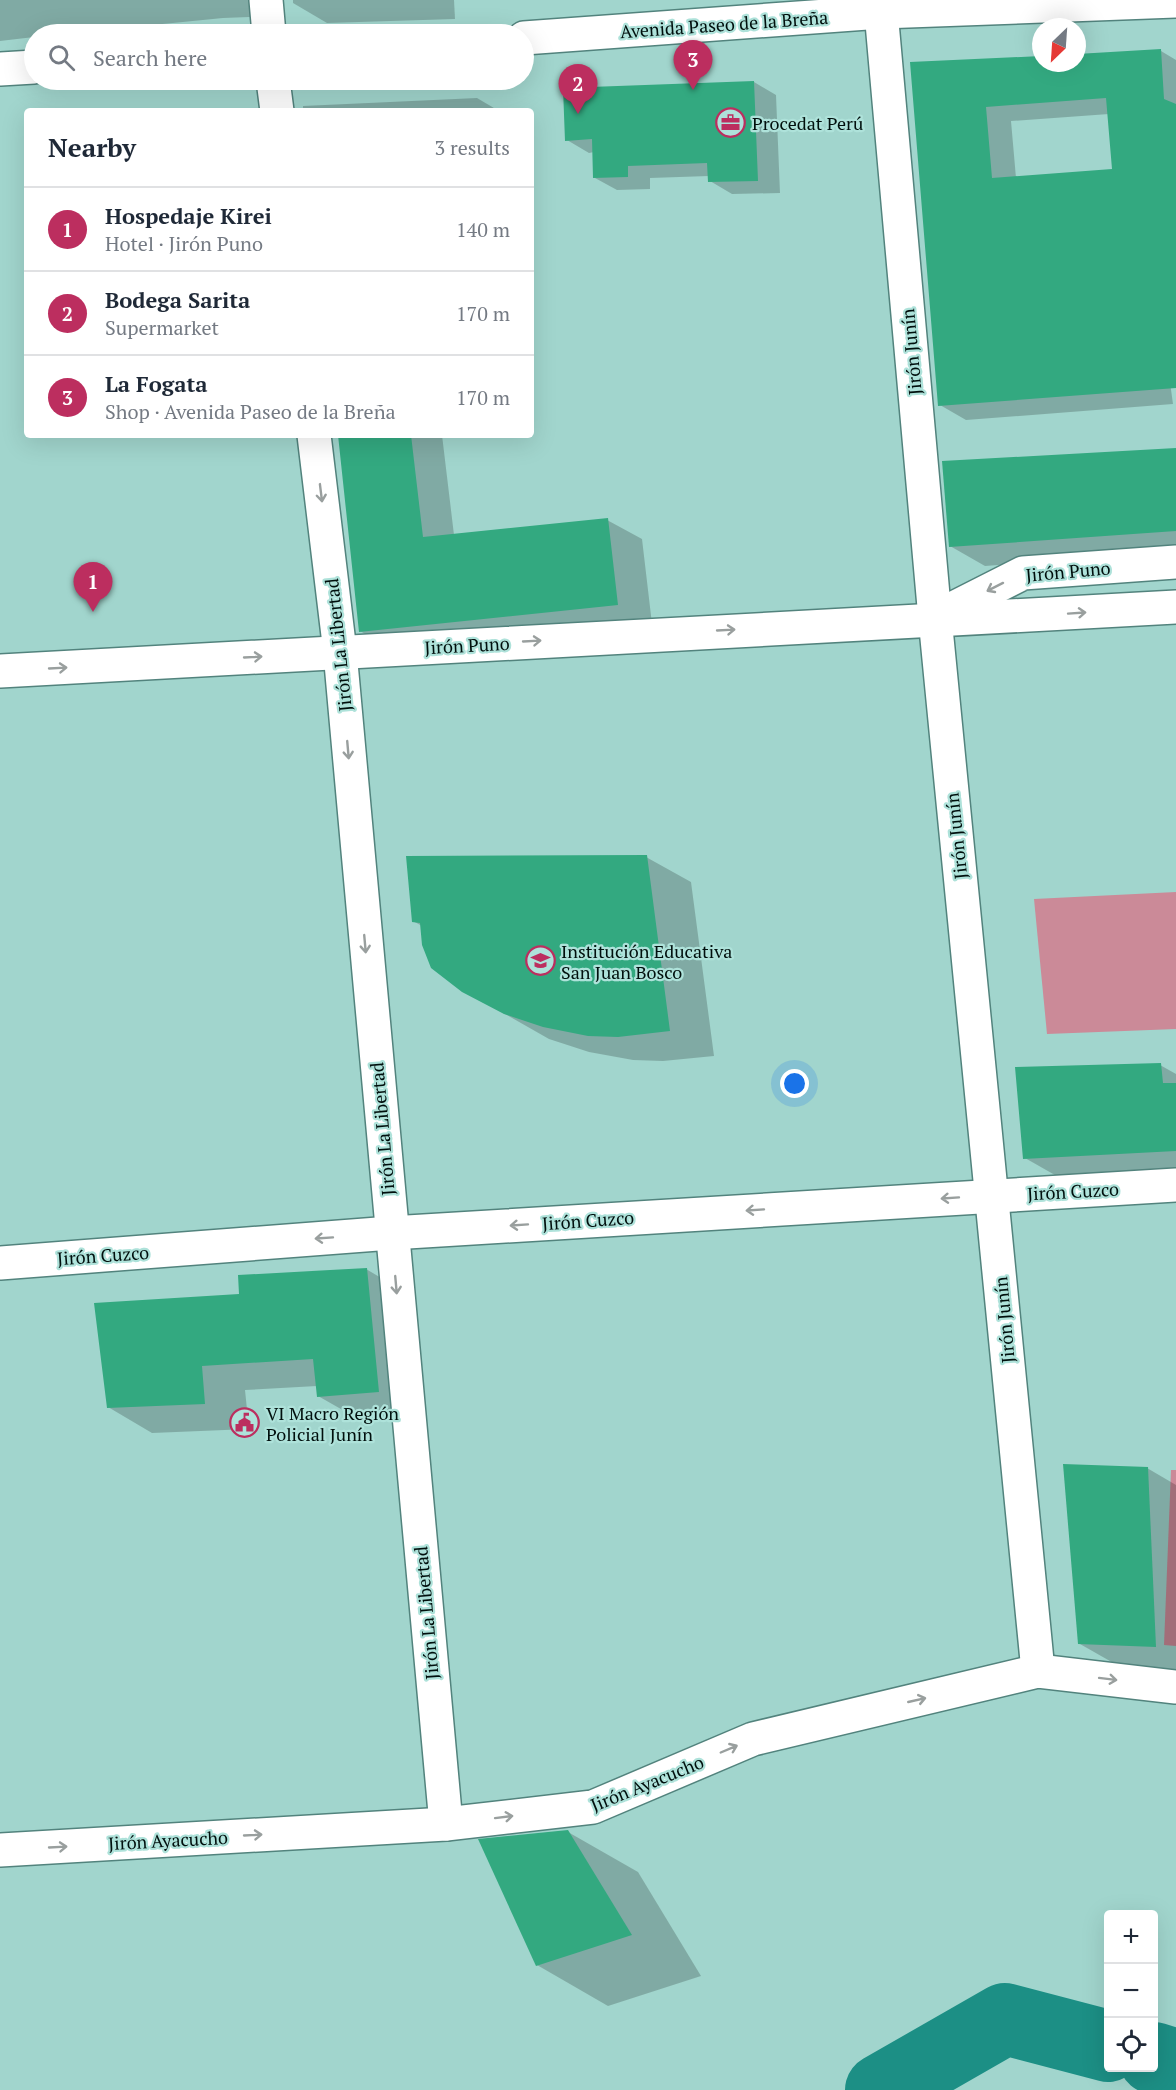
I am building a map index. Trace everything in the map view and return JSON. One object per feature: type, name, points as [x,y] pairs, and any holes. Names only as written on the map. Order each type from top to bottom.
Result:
[{"type":"street","points":[[266,0],[268,24]]},
{"type":"street","name":"Avenida Paseo de la Breña","points":[[534,37],[881,6],[1176,1]]},
{"type":"street","name":"Jirón Junín","points":[[881,6],[935,618],[1038,1671]]},
{"type":"street","points":[[0,69],[24,68]]},
{"type":"street","points":[[274,90],[277,108]]},
{"type":"street","name":"Jirón La Libertad","points":[[314,438],[339,652],[446,1824]]},
{"type":"street","name":"Jirón Puno","points":[[935,618],[1023,573],[1176,562]]},
{"type":"street","name":"Jirón Puno","points":[[0,671],[935,618],[1176,607]]},
{"type":"street","name":"Jirón Cuzco","points":[[0,1263],[391,1233],[1176,1185]]},
{"type":"street","name":"Jirón Ayacucho","points":[[0,1850],[446,1824],[593,1807],[753,1739],[1038,1671],[1176,1687]]},
{"type":"shaded area","points":[[1176,892],[1176,1029],[1047,1034],[1034,899]]},
{"type":"shaded area","points":[[1171,1470],[1176,1470],[1176,1646],[1164,1645]]},
{"type":"building","points":[[1161,49],[1164,99],[1176,104],[1176,388],[938,406],[910,62],[1032,56],[1032,72],[1086,72],[1086,53]],"holes":[[[1106,98],[1112,169],[992,178],[986,107]]]},
{"type":"building","points":[[754,81],[758,181],[708,182],[707,163],[628,166],[628,177],[593,178],[592,139],[565,141],[563,88]]},
{"type":"building","points":[[338,438],[411,438],[423,537],[608,518],[618,605],[359,632]]},
{"type":"building","points":[[1176,448],[1176,531],[949,547],[942,461]]},
{"type":"building","name":"Institución Educativa San Juan Bosco","points":[[647,855],[670,1031],[618,1037],[588,1036],[543,1027],[504,1014],[462,992],[431,968],[422,945],[420,923],[412,922],[406,856]]},
{"type":"building","points":[[1161,1063],[1163,1083],[1176,1083],[1176,1151],[1023,1159],[1015,1067]]},
{"type":"building","points":[[367,1268],[379,1392],[317,1397],[313,1359],[202,1366],[205,1404],[107,1408],[94,1303],[239,1294],[238,1275]]},
{"type":"building","points":[[1063,1464],[1148,1467],[1156,1647],[1078,1644]]},
{"type":"building","points":[[568,1830],[632,1935],[536,1966],[478,1839]]},
{"type":"waterway","points":[[881,2090],[1005,2019],[1104,2045]]},
{"type":"waterway","points":[[1158,2059],[1176,2065]]},
{"type":"place","name":"La Fogata","points":[[693,90]]},
{"type":"place","name":"Bodega Sarita","points":[[578,114]]},
{"type":"place","name":"Procedat Perú","points":[[731,123]]},
{"type":"place","name":"Hospedaje Kirei","points":[[93,612]]},
{"type":"place","name":"Institución Educativa San Juan Bosco","points":[[540,961]]},
{"type":"place","name":"VI Macro Región Policial Junín","points":[[245,1423]]}]
